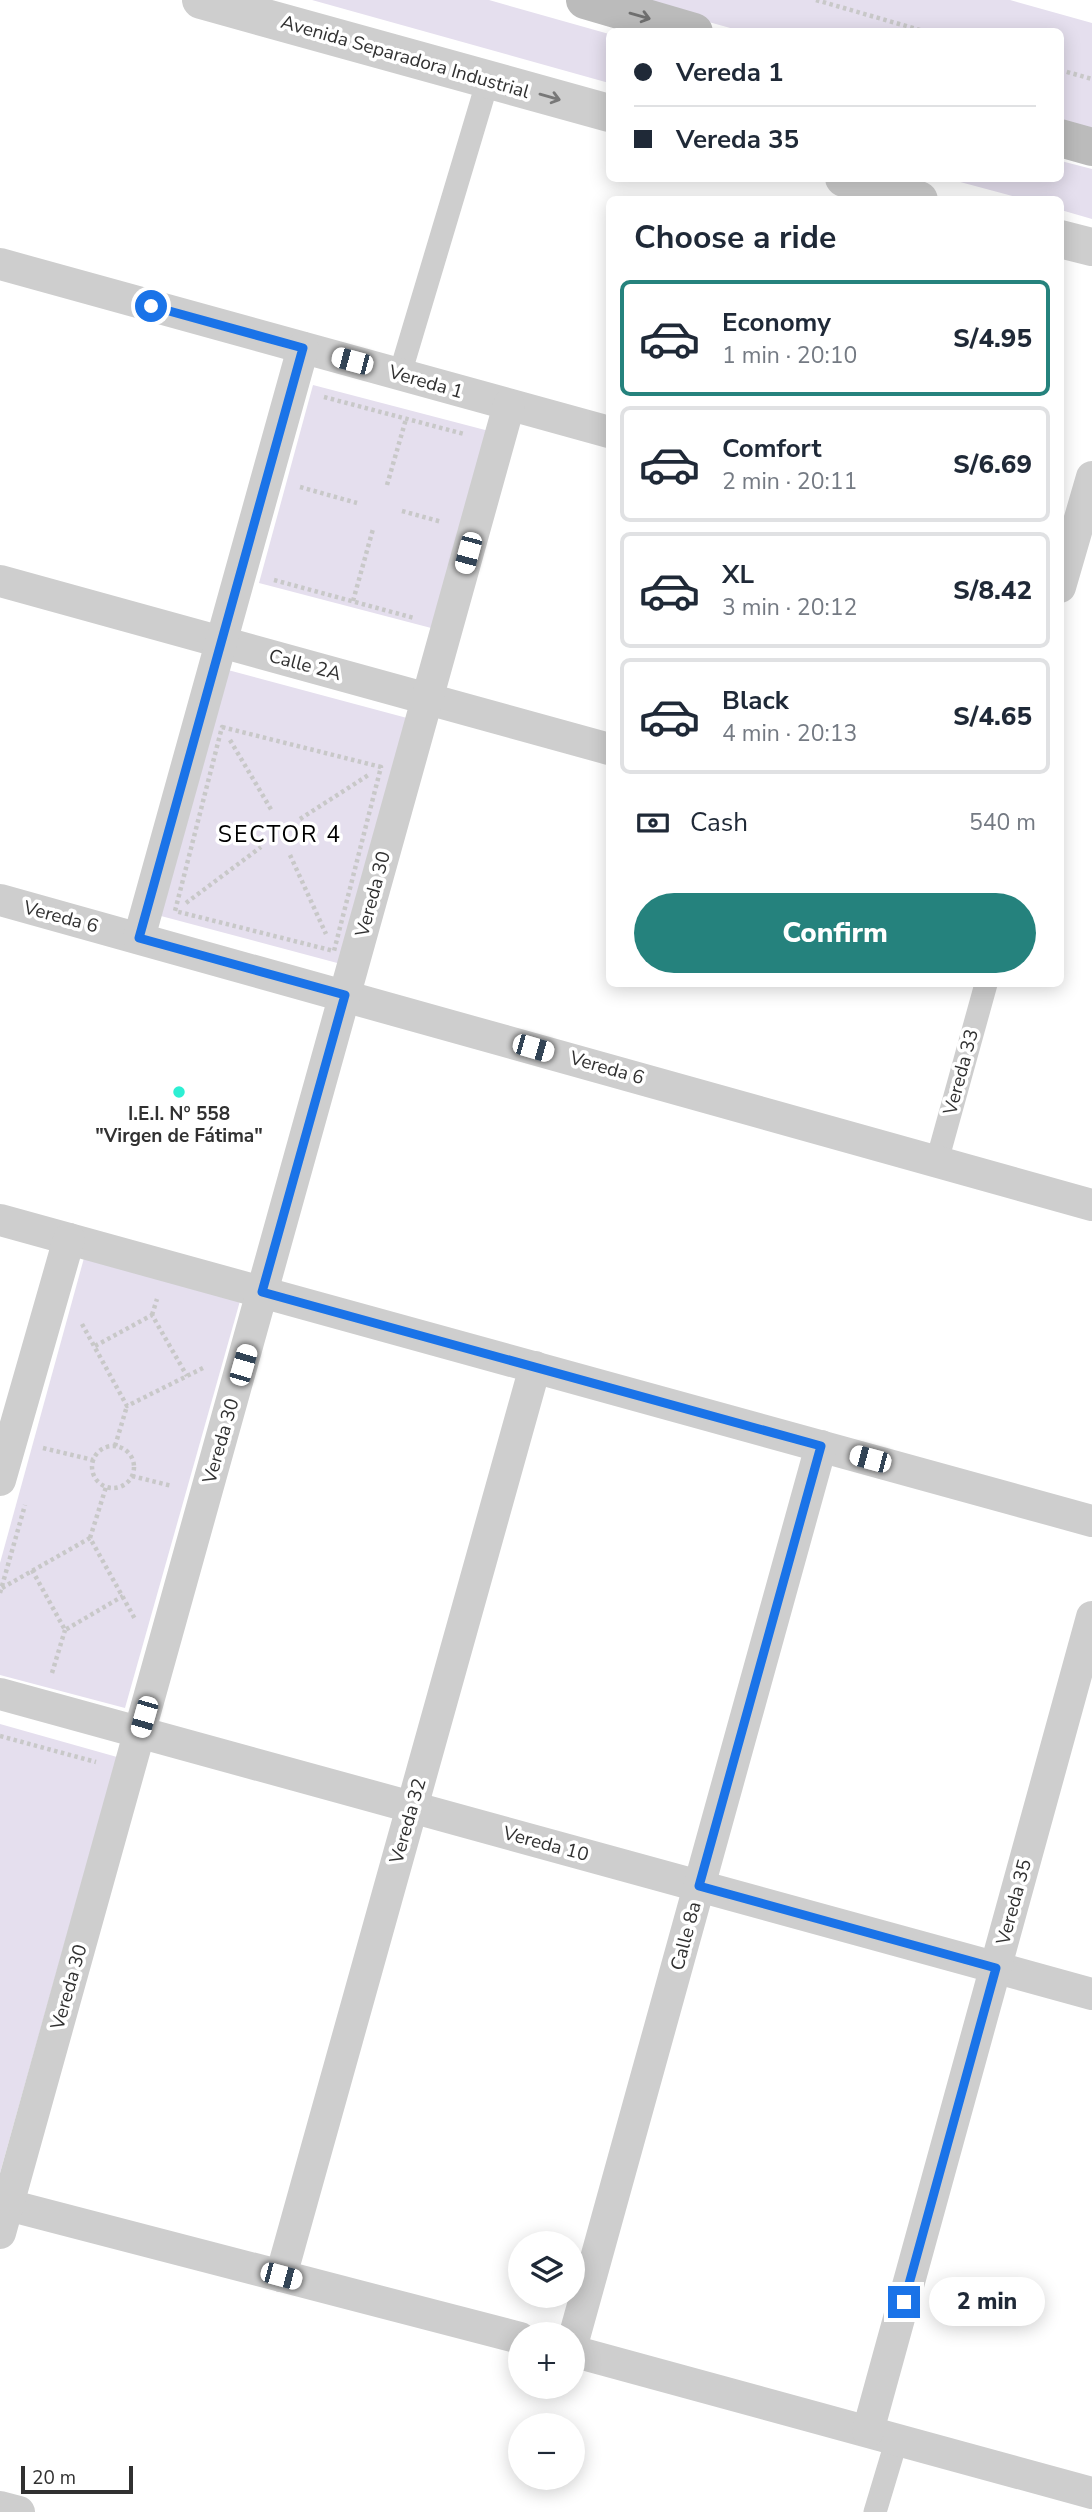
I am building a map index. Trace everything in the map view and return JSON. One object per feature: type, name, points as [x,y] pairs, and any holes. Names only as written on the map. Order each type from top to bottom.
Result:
[{"type":"main road","points":[[585,0],[680,28]]},
{"type":"main road","points":[[1064,139],[1092,147]]},
{"type":"street","name":"Avenida Separadora Industrial","points":[[201,0],[606,112]]},
{"type":"street","points":[[400,374],[488,80]]},
{"type":"street","points":[[858,182],[905,196]]},
{"type":"street","points":[[1064,240],[1092,247]]},
{"type":"street","name":"Vereda 1","points":[[0,264],[606,431]]},
{"type":"street","points":[[139,938],[211,723],[221,642],[303,348]]},
{"type":"street","name":"Vereda 30","points":[[4,2219],[509,405]]},
{"type":"street","points":[[1070,567],[1092,478]]},
{"type":"street","name":"Calle 2A","points":[[0,581],[606,748]]},
{"type":"street","name":"Vereda 6","points":[[0,900],[1092,1205]]},
{"type":"street","name":"Vereda 33","points":[[937,1161],[985,987]]},
{"type":"street","points":[[0,1220],[1092,1521]]},
{"type":"street","points":[[0,1480],[69,1238]]},
{"type":"street","name":"Vereda 32","points":[[281,2276],[535,1367]]},
{"type":"street","name":"Calle 8a","points":[[579,2322],[821,1446]]},
{"type":"street","name":"Vereda 35","points":[[883,2435],[996,1968],[1092,1617]]},
{"type":"street","name":"Vereda 10","points":[[0,1694],[1092,1994]]},
{"type":"street","points":[[4,2219],[281,2276],[508,2335]]},
{"type":"street","points":[[585,2355],[1092,2493]]},
{"type":"street","points":[[875,2512],[883,2435]]},
{"type":"street","points":[[0,2507],[19,2512]]},
{"type":"path","points":[[816,0],[913,28]]},
{"type":"path","points":[[1064,70],[1092,79]]},
{"type":"path","points":[[317,395],[468,435]]},
{"type":"path","points":[[387,485],[406,419]]},
{"type":"path","points":[[293,484],[356,503]]},
{"type":"path","points":[[402,510],[442,522]]},
{"type":"path","points":[[353,601],[373,529]]},
{"type":"path","points":[[267,578],[417,618]]},
{"type":"path","points":[[211,723],[381,767]]},
{"type":"path","points":[[211,723],[272,811]]},
{"type":"path","points":[[175,911],[211,723]]},
{"type":"path","points":[[300,819],[381,767]]},
{"type":"path","points":[[334,951],[381,767]]},
{"type":"path","points":[[139,938],[261,847]]},
{"type":"path","points":[[290,855],[334,951]]},
{"type":"path","points":[[175,911],[334,951]]},
{"type":"path","points":[[95,1346],[152,1315],[187,1376]]},
{"type":"path","points":[[75,1330],[78,1317],[127,1406],[115,1446]]},
{"type":"path","points":[[127,1406],[216,1361]]},
{"type":"path","points":[[115,1446],[131,1457],[134,1470],[122,1486],[116,1488],[102,1485],[93,1474],[93,1460],[102,1450],[115,1446]]},
{"type":"path","points":[[38,1460],[41,1447],[93,1460]]},
{"type":"path","points":[[132,1476],[180,1488]]},
{"type":"path","points":[[1,1591],[32,1570],[90,1538],[106,1487]]},
{"type":"path","points":[[1,1591],[27,1499]]},
{"type":"path","points":[[90,1538],[140,1627],[144,1615]]},
{"type":"path","points":[[32,1570],[65,1630]]},
{"type":"path","points":[[63,1678],[51,1675],[65,1630],[123,1597]]},
{"type":"shaded area","points":[[312,0],[489,0],[606,33],[606,82]]},
{"type":"shaded area","points":[[630,0],[1010,0],[1092,23],[1092,130],[1064,123],[1064,28],[730,28]]},
{"type":"shaded area","points":[[1064,162],[1092,169],[1092,219],[1064,211],[1064,196],[1013,196],[960,182],[1064,182]]},
{"type":"shaded area","points":[[313,385],[489,431],[435,629],[259,583]]},
{"type":"shaded area","points":[[228,670],[407,718],[341,964],[161,916]]},
{"type":"shaded area","points":[[84,1258],[240,1301],[125,1708],[0,1675],[0,1563]]},
{"type":"shaded area","points":[[0,1724],[117,1757],[0,2173]]},
{"type":"place","name":"I.E.I. N° 558 \"Virgen de Fátima\"","points":[[179,1092]]},
{"type":"district","name":"SECTOR 4","points":[[280,834]]},
{"type":"route","points":[[151,306],[303,348],[139,938],[345,995],[262,1292],[821,1446],[699,1886],[996,1968],[904,2302]]}]
